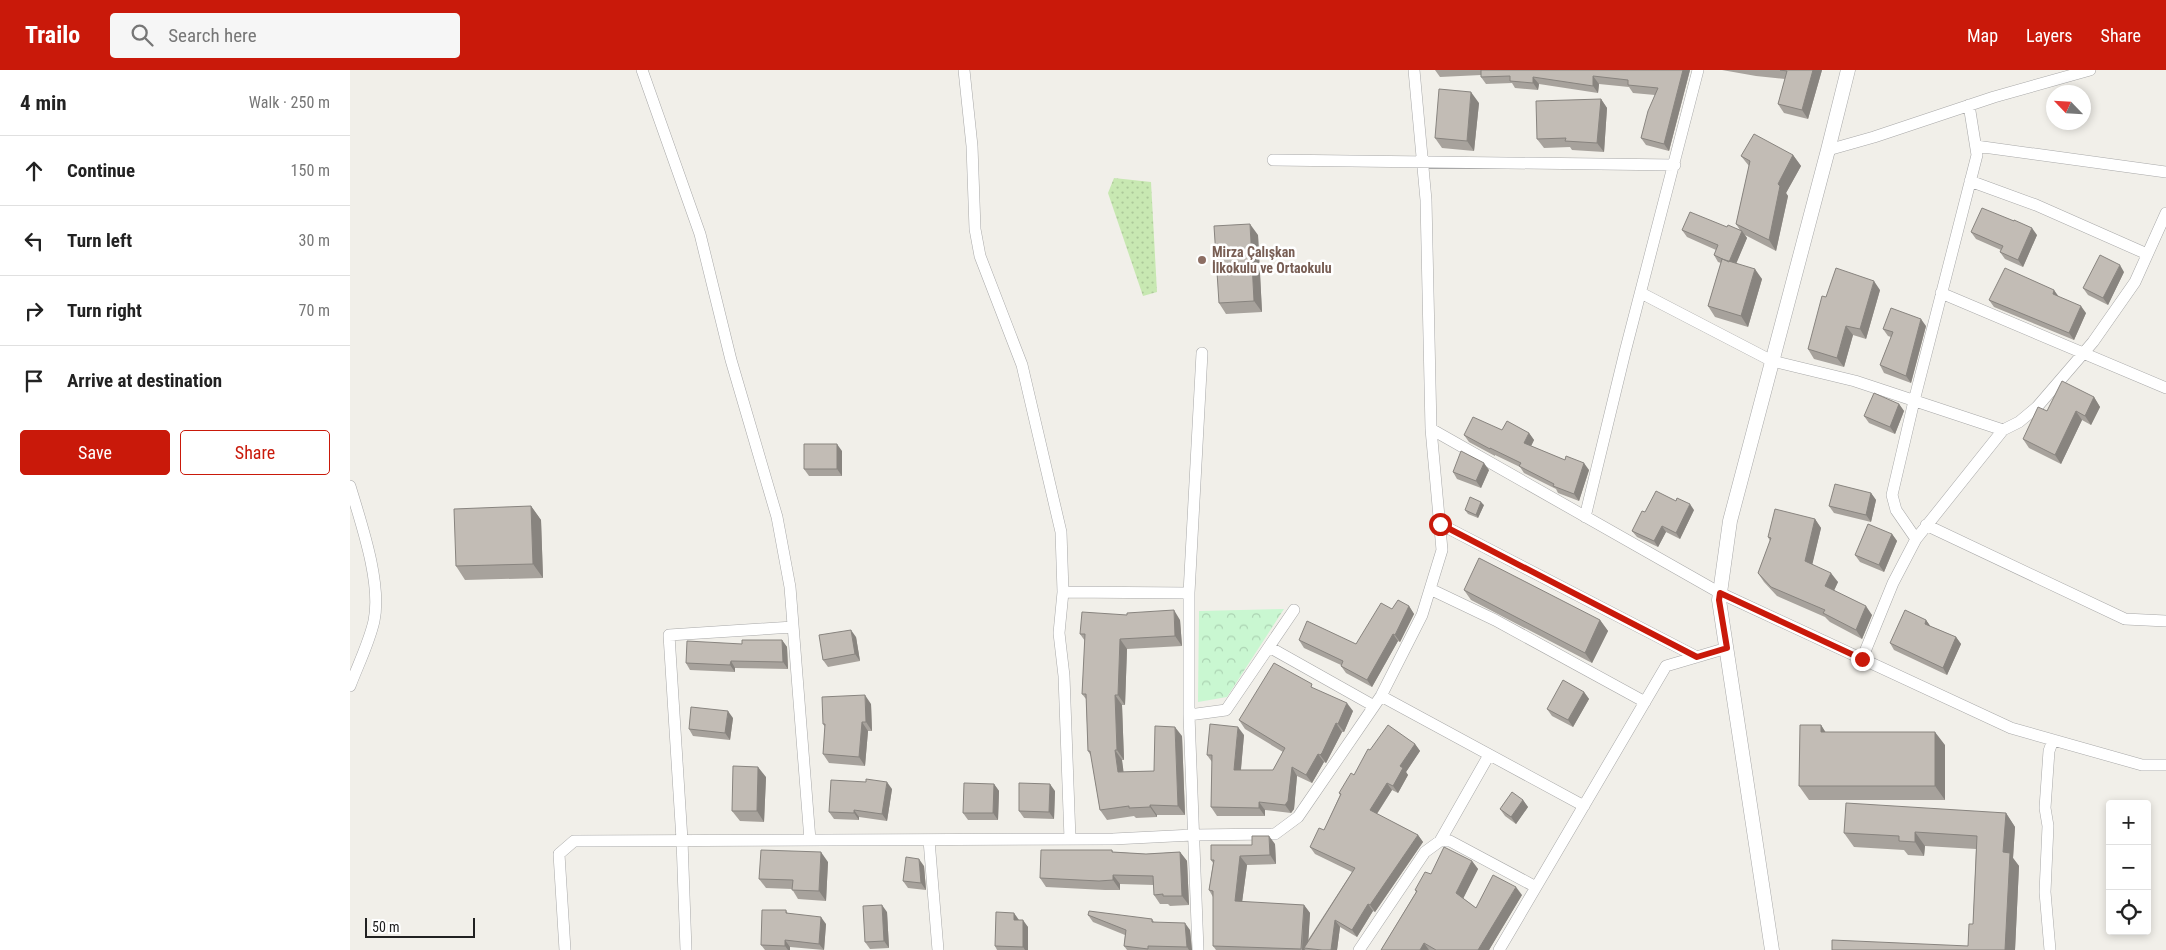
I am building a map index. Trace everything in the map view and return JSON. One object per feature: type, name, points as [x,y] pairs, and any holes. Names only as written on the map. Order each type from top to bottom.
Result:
[{"type":"street","points":[[642,70],[700,234],[731,360],[777,517],[790,587],[810,840]]},
{"type":"street","points":[[964,70],[972,146],[975,229],[980,256],[1022,364],[1046,459],[1061,532],[1063,592],[1059,633],[1064,676],[1070,839]]},
{"type":"street","points":[[565,950],[560,854],[574,841],[1113,839],[1193,835],[1276,834],[1298,817],[1378,701],[1422,615],[1442,550],[1431,429],[1426,200],[1414,70]]},
{"type":"street","points":[[1585,517],[1698,70]]},
{"type":"street","points":[[1772,950],[1719,600],[1730,521],[1848,70]]},
{"type":"street","points":[[1828,150],[1874,137],[1969,105],[2090,70]]},
{"type":"street","points":[[1916,539],[1896,510],[1892,495],[1977,155],[1969,105]]},
{"type":"street","points":[[1976,146],[2166,172]]},
{"type":"street","points":[[1273,160],[1674,165]]},
{"type":"street","points":[[1970,181],[2036,205],[2147,254]]},
{"type":"street","points":[[1862,659],[1893,583],[1916,539],[2003,430],[2019,422],[2037,406],[2093,342],[2135,282],[2166,213]]},
{"type":"street","points":[[1641,293],[1772,361],[1855,381],[2003,430]]},
{"type":"street","points":[[1941,293],[2166,388]]},
{"type":"street","points":[[1198,950],[1189,715],[1189,593],[1202,353]]},
{"type":"street","points":[[1431,429],[1720,593],[2011,728],[2142,764],[2166,765]]},
{"type":"street","points":[[350,486],[365,533],[375,581],[374,620],[350,686]]},
{"type":"street","points":[[1440,524],[1697,657]]},
{"type":"street","points":[[1926,525],[2125,619],[2166,621]]},
{"type":"street","points":[[1430,590],[1496,620],[1644,702]]},
{"type":"street","points":[[1063,592],[1189,593]]},
{"type":"street","points":[[1189,715],[1226,710],[1294,610]]},
{"type":"street","points":[[686,950],[682,840],[669,635],[793,626]]},
{"type":"street","points":[[1269,647],[1489,755],[1584,806]]},
{"type":"street","points":[[1499,950],[1666,666],[1727,648]]},
{"type":"street","points":[[2050,950],[2045,892],[2048,826],[2045,808],[2049,751],[2053,740]]},
{"type":"street","points":[[1359,950],[1425,852],[1440,841],[1489,755]]},
{"type":"street","points":[[930,840],[938,950]]},
{"type":"street","points":[[1440,841],[1450,841],[1536,887]]},
{"type":"green space","points":[[1114,178],[1151,182],[1157,292],[1143,296],[1108,193]]},
{"type":"green space","points":[[1284,609],[1227,697],[1198,702],[1199,611]]},
{"type":"building","points":[[1481,70],[1683,70],[1664,144],[1641,138],[1648,111],[1658,88],[1628,85],[1628,80],[1593,76],[1593,86],[1533,77],[1533,83],[1510,81],[1510,76],[1481,77]]},
{"type":"building","points":[[1780,70],[1813,70],[1802,110],[1778,104],[1787,71]]},
{"type":"building","points":[[1439,89],[1471,92],[1467,141],[1435,138]]},
{"type":"building","points":[[1601,99],[1597,143],[1565,141],[1566,138],[1537,139],[1536,101]]},
{"type":"building","points":[[1754,134],[1793,155],[1778,184],[1780,186],[1769,240],[1736,224],[1750,161],[1741,156]]},
{"type":"building","points":[[1982,208],[2032,228],[2018,260],[2000,252],[2003,246],[1971,232]]},
{"type":"building","points":[[1690,212],[1742,231],[1729,262],[1714,255],[1718,245],[1682,230]]},
{"type":"building","points":[[1250,224],[1254,301],[1219,303],[1214,226]]},
{"type":"building","points":[[2100,255],[2120,265],[2103,298],[2083,288]]},
{"type":"building","points":[[1722,259],[1755,269],[1741,316],[1708,306]]},
{"type":"building","points":[[1836,268],[1874,281],[1860,329],[1846,326],[1837,358],[1808,349],[1822,296],[1826,297]]},
{"type":"building","points":[[2005,268],[2054,290],[2053,294],[2081,306],[2069,333],[1989,300]]},
{"type":"building","points":[[1891,308],[1921,319],[1906,376],[1880,365],[1893,332],[1883,329]]},
{"type":"building","points":[[2062,381],[2094,397],[2085,416],[2076,411],[2055,455],[2023,439],[2038,407],[2047,411]]},
{"type":"building","points":[[1874,393],[1899,404],[1890,427],[1864,416]]},
{"type":"building","points":[[1473,417],[1502,430],[1507,421],[1529,433],[1524,443],[1565,460],[1566,456],[1584,463],[1574,494],[1553,486],[1554,484],[1519,466],[1521,463],[1464,435]]},
{"type":"building","points":[[804,444],[837,444],[837,469],[804,469]]},
{"type":"building","points":[[1461,451],[1484,463],[1476,481],[1453,472]]},
{"type":"building","points":[[1835,484],[1871,493],[1866,515],[1829,506]]},
{"type":"building","points":[[1656,491],[1676,501],[1677,498],[1690,504],[1676,533],[1662,526],[1654,541],[1632,531],[1642,511],[1645,512]]},
{"type":"building","points":[[1470,497],[1481,502],[1476,515],[1465,510]]},
{"type":"building","points":[[531,506],[533,564],[456,566],[454,509]]},
{"type":"building","points":[[1775,509],[1815,519],[1805,561],[1831,573],[1825,586],[1866,606],[1856,630],[1823,613],[1825,610],[1771,587],[1758,573],[1771,538],[1768,537]]},
{"type":"building","points":[[1868,524],[1892,534],[1879,565],[1855,555]]},
{"type":"building","points":[[1479,558],[1600,620],[1585,653],[1464,590]]},
{"type":"building","points":[[1398,600],[1409,606],[1395,635],[1393,634],[1367,680],[1341,666],[1343,661],[1299,640],[1307,621],[1356,644],[1381,603],[1392,609]]},
{"type":"building","points":[[1174,610],[1175,636],[1120,639],[1118,695],[1115,695],[1117,750],[1115,750],[1118,772],[1154,771],[1155,726],[1175,727],[1178,806],[1150,805],[1150,807],[1129,808],[1129,806],[1100,810],[1090,751],[1088,751],[1086,694],[1082,694],[1085,634],[1080,634],[1082,612],[1127,615],[1127,613]]},
{"type":"building","points":[[1905,610],[1926,620],[1925,624],[1956,637],[1943,668],[1890,643]]},
{"type":"building","points":[[851,630],[855,654],[823,660],[819,635]]},
{"type":"building","points":[[742,640],[782,640],[783,662],[731,661],[730,665],[686,663],[687,641],[742,644]]},
{"type":"building","points":[[1274,663],[1312,684],[1311,687],[1347,703],[1338,724],[1336,723],[1322,753],[1318,754],[1306,775],[1292,767],[1288,801],[1285,805],[1259,802],[1259,808],[1211,807],[1212,755],[1207,755],[1210,724],[1238,727],[1234,770],[1273,770],[1285,748],[1239,720]]},
{"type":"building","points":[[1563,680],[1584,692],[1568,720],[1547,709]]},
{"type":"building","points":[[865,695],[866,722],[862,722],[859,757],[823,754],[825,724],[823,724],[822,697]]},
{"type":"building","points":[[691,707],[728,711],[725,733],[689,729]]},
{"type":"building","points":[[1388,725],[1415,744],[1400,766],[1403,768],[1393,786],[1387,783],[1370,810],[1418,835],[1370,905],[1368,904],[1352,930],[1335,920],[1331,950],[1304,948],[1355,868],[1310,847],[1319,828],[1324,830],[1341,794],[1339,793],[1351,773],[1354,775],[1368,749],[1370,750]]},
{"type":"building","points":[[1800,725],[1821,725],[1821,732],[1935,732],[1935,786],[1799,786]]},
{"type":"building","points":[[733,766],[758,767],[757,811],[732,811]]},
{"type":"building","points":[[866,779],[887,782],[882,814],[854,810],[854,813],[829,812],[831,780],[866,782]]},
{"type":"building","points":[[964,783],[994,784],[993,813],[963,813]]},
{"type":"building","points":[[1019,783],[1050,784],[1049,812],[1019,811]]},
{"type":"building","points":[[1512,792],[1523,800],[1511,817],[1500,809]]},
{"type":"building","points":[[1846,803],[2006,813],[2003,852],[2010,853],[2005,950],[1832,950],[1832,940],[1968,946],[1969,924],[1973,924],[1977,836],[1915,832],[1915,842],[1899,841],[1899,836],[1844,833]]},
{"type":"building","points":[[1252,836],[1269,836],[1270,855],[1240,856],[1235,901],[1304,905],[1301,949],[1213,946],[1213,891],[1209,890],[1214,860],[1211,860],[1211,845],[1252,845]]},
{"type":"building","points":[[1444,847],[1472,861],[1456,893],[1476,908],[1493,875],[1516,887],[1478,950],[1436,950],[1424,943],[1420,950],[1381,950],[1417,891],[1415,890],[1425,872],[1431,874]]},
{"type":"building","points":[[761,850],[821,852],[819,891],[792,890],[793,880],[759,879]]},
{"type":"building","points":[[1041,850],[1112,850],[1112,852],[1146,854],[1180,852],[1182,896],[1154,895],[1153,876],[1113,875],[1113,880],[1099,881],[1040,878]]},
{"type":"building","points":[[906,857],[919,859],[921,883],[903,881]]},
{"type":"building","points":[[882,905],[884,941],[865,942],[863,906]]},
{"type":"building","points":[[762,910],[786,910],[786,913],[821,917],[819,944],[785,940],[785,946],[761,945]]},
{"type":"building","points":[[1089,911],[1152,919],[1152,922],[1185,923],[1187,947],[1148,946],[1148,949],[1124,946],[1126,930],[1088,915]]},
{"type":"building","points":[[996,912],[1014,913],[1014,920],[1023,920],[1023,947],[995,946]]},
{"type":"place","name":"Mirza Çalışkan İlkokulu ve Ortaokulu","points":[[1202,260]]},
{"type":"route","points":[[1440,524],[1697,657],[1727,648],[1719,600],[1720,593],[1862,659]]}]
